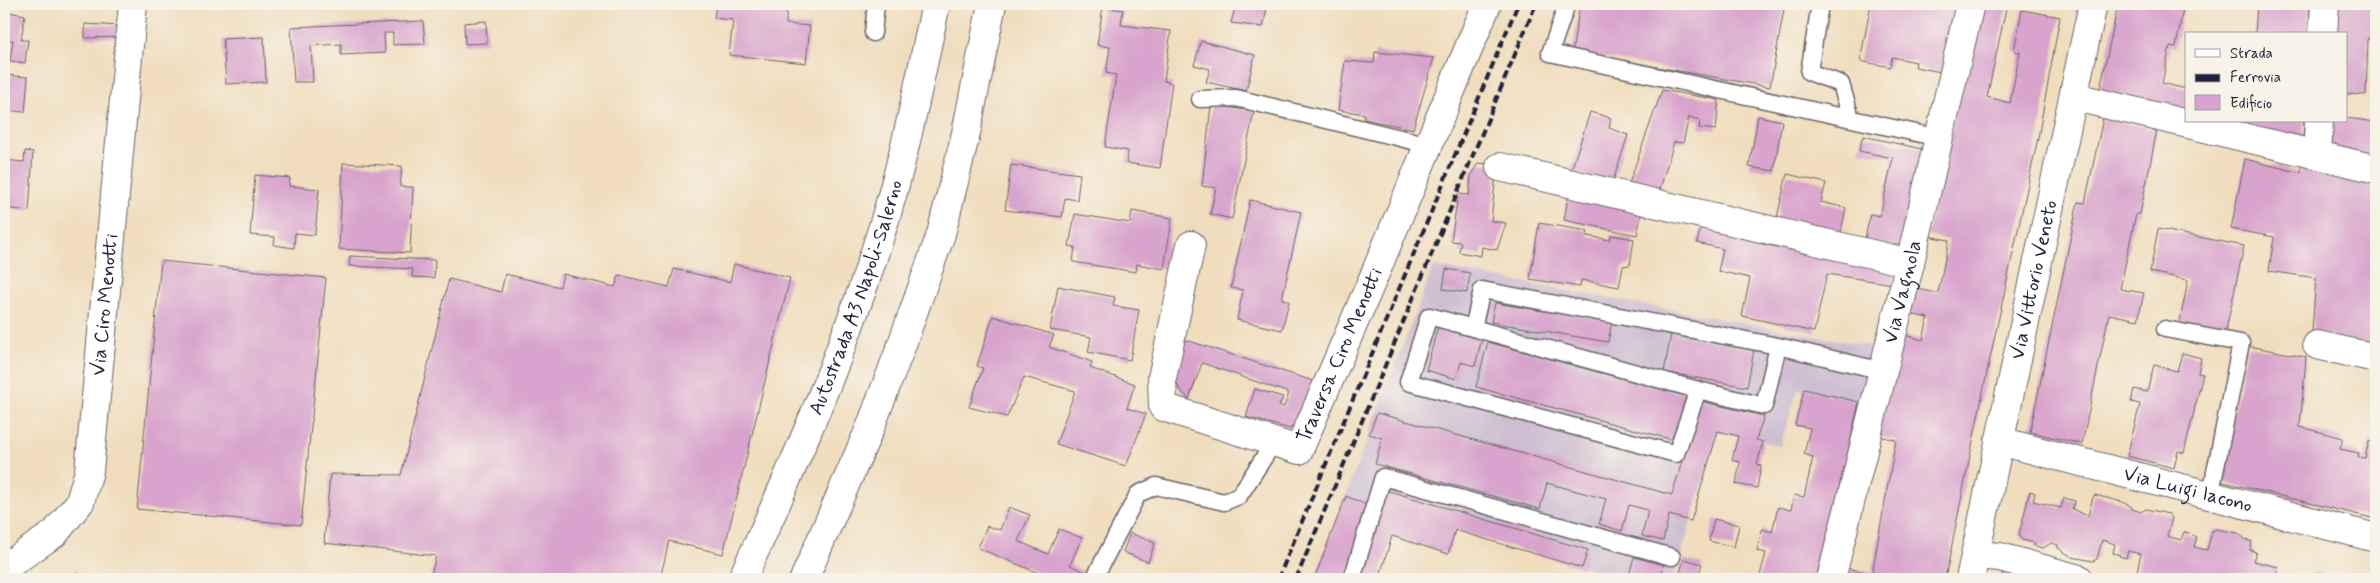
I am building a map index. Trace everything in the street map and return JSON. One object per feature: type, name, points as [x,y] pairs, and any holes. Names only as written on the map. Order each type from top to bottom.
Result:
[{"type":"main road","name":"Via Ciro Menotti","points":[[4,568],[55,533],[80,502],[89,471],[133,4]]},
{"type":"main road","name":"Autostrada A3 Napoli-Salerno","points":[[742,579],[800,454],[880,238],[909,128],[936,4]]},
{"type":"main road","points":[[804,579],[870,428],[941,234],[966,133],[992,4]]},
{"type":"main road","name":"Traversa Ciro Menotti","points":[[1191,245],[1162,378],[1162,407],[1299,450],[1487,4]]},
{"type":"main road","name":"Via Vagnola","points":[[1831,579],[1910,262],[1970,4]]},
{"type":"main road","name":"Via Vittorio Veneto","points":[[1972,567],[2075,97],[2093,4]]},
{"type":"main road","points":[[2323,32],[2325,4]]},
{"type":"main road","points":[[2075,97],[2376,169]]},
{"type":"main road","points":[[2317,154],[2319,122]]},
{"type":"main road","points":[[1500,167],[1910,262]]},
{"type":"main road","points":[[2317,345],[2376,358]]},
{"type":"main road","name":"Via Luigi Iacono","points":[[1999,441],[2210,497],[2376,538]]},
{"type":"main road","name":"Via Vittorio Veneto","points":[[1972,567],[2000,557],[2079,579]]},
{"type":"lane","points":[[873,33],[876,4]]},
{"type":"lane","points":[[1567,4],[1550,53],[1939,138]]},
{"type":"lane","points":[[1820,4],[1809,72],[1841,84],[1851,118]]},
{"type":"lane","points":[[1200,99],[1236,98],[1429,145]]},
{"type":"lane","points":[[1473,328],[1482,290],[1778,346],[1883,371]]},
{"type":"lane","points":[[1698,390],[1676,454],[1408,382],[1428,316],[1698,390],[1764,406],[1778,346]]},
{"type":"lane","points":[[2166,329],[2241,343],[2210,497]]},
{"type":"lane","points":[[1097,573],[1138,494],[1156,486],[1224,502],[1239,496],[1274,442]]},
{"type":"lane","points":[[1352,579],[1383,476],[1672,557]]},
{"type":"shaded area","points":[[1433,267],[1874,347],[1859,402],[1804,389],[1798,390],[1780,446],[1718,431],[1674,579],[1624,579],[1399,513],[1379,579],[1314,579]]},
{"type":"building","points":[[716,4],[787,4],[786,24],[810,26],[806,63],[729,55],[733,20],[714,18]]},
{"type":"building","points":[[1236,4],[1268,4],[1263,27],[1231,23]]},
{"type":"building","points":[[1580,4],[1785,4],[1770,87],[1572,52]]},
{"type":"building","points":[[1871,4],[1952,4],[1951,7],[1958,8],[1946,73],[1915,67],[1916,62],[1892,57],[1890,67],[1860,61]]},
{"type":"building","points":[[1979,4],[2007,4],[1987,97],[2010,103],[2020,52],[2014,51],[2022,10],[2060,17],[2038,138],[1986,377],[1945,579],[1895,577],[1894,579],[1836,579],[1839,567],[1872,573],[1896,440],[1874,435],[1899,334],[1923,340],[1928,318],[1906,313],[1911,288],[1938,293],[1949,240],[1927,236]]},
{"type":"building","points":[[2118,4],[2184,4],[2176,47],[2170,46],[2162,83],[2185,89],[2185,110],[2100,90]]},
{"type":"building","points":[[2257,4],[2310,4],[2309,32],[2255,32]]},
{"type":"building","points":[[2337,4],[2376,4],[2376,38],[2368,38],[2366,95],[2348,94],[2348,32],[2335,32]]},
{"type":"building","points":[[1103,7],[1123,10],[1121,25],[1171,31],[1164,81],[1172,83],[1160,168],[1126,163],[1128,151],[1105,147],[1116,75],[1106,73],[1110,47],[1097,45]]},
{"type":"building","points":[[9,12],[25,15],[21,40],[28,40],[25,63],[10,61],[13,40],[4,40]]},
{"type":"building","points":[[423,21],[425,44],[393,45],[393,33],[384,33],[385,53],[341,55],[341,44],[311,46],[313,82],[294,82],[291,27]]},
{"type":"building","points":[[486,21],[487,43],[465,44],[464,23]]},
{"type":"building","points":[[85,24],[122,26],[122,37],[85,38]]},
{"type":"building","points":[[264,37],[266,82],[226,84],[223,39]]},
{"type":"building","points":[[1201,41],[1255,55],[1246,91],[1206,82],[1210,69],[1194,65]]},
{"type":"building","points":[[1375,52],[1434,58],[1413,129],[1364,119],[1365,114],[1338,110],[1345,61],[1374,63]]},
{"type":"building","points":[[4,75],[28,77],[25,112],[4,110]]},
{"type":"building","points":[[1662,90],[1719,100],[1716,130],[1699,128],[1700,120],[1689,117],[1683,143],[1674,142],[1658,196],[1627,189]]},
{"type":"building","points":[[1211,105],[1254,111],[1232,219],[1210,214],[1216,188],[1202,186]]},
{"type":"building","points":[[1590,112],[1611,118],[1609,128],[1628,135],[1612,184],[1571,171]]},
{"type":"building","points":[[1758,116],[1782,121],[1774,171],[1749,167]]},
{"type":"building","points":[[2103,118],[2157,130],[2140,214],[2136,214],[2120,289],[2144,293],[2138,320],[2109,314],[2082,444],[2030,432],[2078,202],[2085,203]]},
{"type":"building","points":[[2348,118],[2376,122],[2376,159],[2328,147],[2329,122],[2348,122]]},
{"type":"building","points":[[2235,122],[2304,122],[2303,140]]},
{"type":"building","points":[[1863,136],[1926,150],[1903,253],[1864,244],[1870,214],[1880,216],[1893,158],[1859,151]]},
{"type":"building","points":[[25,151],[33,152],[29,211],[4,208],[4,160],[24,162]]},
{"type":"building","points":[[2245,159],[2301,173],[2301,164],[2376,182],[2376,287],[2374,304],[2376,304],[2376,347],[2312,331],[2316,278],[2269,271],[2274,237],[2231,229]]},
{"type":"building","points":[[343,163],[402,166],[400,187],[413,187],[410,253],[339,249]]},
{"type":"building","points":[[1478,163],[1497,165],[1491,221],[1506,223],[1497,250],[1482,247],[1481,256],[1459,252],[1461,242],[1451,241],[1458,194],[1469,195],[1471,175]]},
{"type":"building","points":[[1011,165],[1080,174],[1077,200],[1065,198],[1062,217],[1005,210]]},
{"type":"building","points":[[1787,174],[1826,183],[1821,202],[1846,208],[1840,237],[1776,222]]},
{"type":"building","points":[[255,175],[290,178],[289,186],[319,189],[315,235],[295,233],[294,248],[274,245],[275,237],[250,235]]},
{"type":"building","points":[[1569,191],[1643,206],[1637,235],[1564,220]]},
{"type":"building","points":[[1250,200],[1301,212],[1282,299],[1289,301],[1282,330],[1237,320],[1243,290],[1231,288]]},
{"type":"building","points":[[1132,211],[1172,218],[1164,269],[1137,264],[1136,272],[1073,262],[1075,247],[1069,246],[1075,214],[1130,223]]},
{"type":"building","points":[[1702,221],[1760,234],[1758,243],[1830,258],[1896,266],[1893,284],[1827,274],[1814,332],[1742,316],[1750,278],[1718,271],[1723,249],[1697,243]]},
{"type":"building","points":[[1539,223],[1588,231],[1587,236],[1610,240],[1611,235],[1634,239],[1630,265],[1623,266],[1619,287],[1581,280],[1580,287],[1530,279]]},
{"type":"building","points":[[2158,229],[2244,246],[2225,335],[2179,326],[2188,280],[2150,272]]},
{"type":"building","points":[[350,256],[435,260],[434,278],[412,277],[413,269],[349,266]]},
{"type":"building","points":[[161,261],[326,278],[301,525],[137,509]]},
{"type":"building","points":[[734,264],[790,278],[723,554],[669,541],[660,579],[430,579],[436,556],[324,543],[330,474],[401,475],[449,279],[501,292],[505,274],[560,287],[563,274],[615,287],[619,275],[669,287],[674,269],[730,282]]},
{"type":"building","points":[[1446,269],[1470,273],[1467,293],[1443,289]]},
{"type":"building","points":[[1058,286],[1115,297],[1113,306],[1139,310],[1130,360],[1088,352],[1091,337],[1050,330]]},
{"type":"building","points":[[1495,303],[1612,322],[1608,342],[1491,322]]},
{"type":"building","points":[[993,316],[1054,335],[1049,347],[1092,362],[1090,368],[1135,384],[1127,408],[1146,414],[1126,466],[1056,444],[1075,391],[1024,377],[1007,417],[969,407],[983,368],[977,366]]},
{"type":"building","points":[[1438,326],[1482,338],[1475,366],[1461,362],[1456,379],[1426,370]]},
{"type":"building","points":[[1671,334],[1754,350],[1747,387],[1664,372]]},
{"type":"building","points":[[1183,339],[1313,381],[1302,413],[1290,429],[1246,417],[1255,389],[1283,397],[1279,406],[1284,407],[1289,393],[1202,363],[1189,399],[1180,390],[1174,378]]},
{"type":"building","points":[[1488,342],[1686,396],[1674,440],[1476,387]]},
{"type":"building","points":[[2248,346],[2306,357],[2300,427],[2343,438],[2340,449],[2359,453],[2358,457],[2365,458],[2369,441],[2376,442],[2376,519],[2219,481]]},
{"type":"building","points":[[2182,353],[2201,358],[2198,373],[2203,374],[2184,453],[2178,451],[2174,468],[2127,456],[2140,404],[2131,402],[2134,389],[2147,392],[2154,365],[2177,371]]},
{"type":"building","points":[[1804,389],[1859,402],[1845,464],[1816,579],[1759,579],[1766,553],[1757,551],[1762,529],[1772,532],[1778,507],[1791,510],[1794,495],[1804,497],[1813,457],[1804,454],[1810,428],[1795,425]]},
{"type":"building","points":[[1700,401],[1764,416],[1756,440],[1763,442],[1757,465],[1761,466],[1757,488],[1736,484],[1740,462],[1732,460],[1738,436],[1718,431],[1691,521],[1669,515],[1663,541],[1642,536],[1648,510],[1629,505],[1622,531],[1599,524],[1606,499],[1547,483],[1540,509],[1375,464],[1382,438],[1369,434],[1377,413],[1672,495]]},
{"type":"building","points":[[1386,490],[1588,550],[1582,568],[1455,530],[1448,554],[1392,536],[1379,579],[1360,579]]},
{"type":"building","points":[[2030,491],[2035,493],[2033,501],[2061,508],[2064,498],[2075,501],[2072,509],[2088,516],[2095,495],[2122,502],[2132,507],[2132,509],[2141,512],[2146,509],[2169,514],[2172,518],[2167,536],[2181,540],[2184,532],[2190,534],[2197,537],[2194,547],[2207,550],[2212,531],[2217,529],[2238,533],[2246,540],[2252,542],[2250,550],[2256,552],[2253,561],[2278,567],[2275,579],[2230,579],[2229,576],[2222,574],[2220,579],[2154,579],[2139,575],[2137,571],[2141,554],[2128,551],[2126,558],[2119,556],[2113,553],[2115,544],[2102,540],[2097,559],[2093,561],[2072,557],[2058,548],[2058,545],[2051,543],[2043,548],[2034,546],[2035,543],[2022,540],[2019,535]]},
{"type":"building","points":[[1346,496],[1369,506],[1344,579],[1314,579]]},
{"type":"building","points":[[1009,507],[1030,515],[1018,541],[1048,554],[1059,529],[1082,538],[1070,565],[1087,573],[1085,579],[1053,579],[978,548],[987,526],[1000,530]]},
{"type":"building","points":[[1714,519],[1739,525],[1734,547],[1709,541]]},
{"type":"building","points":[[1130,533],[1155,543],[1148,562],[1123,552]]},
{"type":"building","points":[[1634,557],[1664,565],[1660,579],[1628,579]]},
{"type":"building","points":[[1684,559],[1702,564],[1697,579],[1678,579]]},
{"type":"building","points":[[2003,572],[2030,579],[2001,579]]},
{"type":"building","points":[[2316,572],[2340,579],[2314,579]]},
{"type":"building","points":[[75,573],[97,579],[74,579]]},
{"type":"railway","points":[[1278,579],[1518,4]]},
{"type":"railway","points":[[1296,579],[1536,4]]}]
